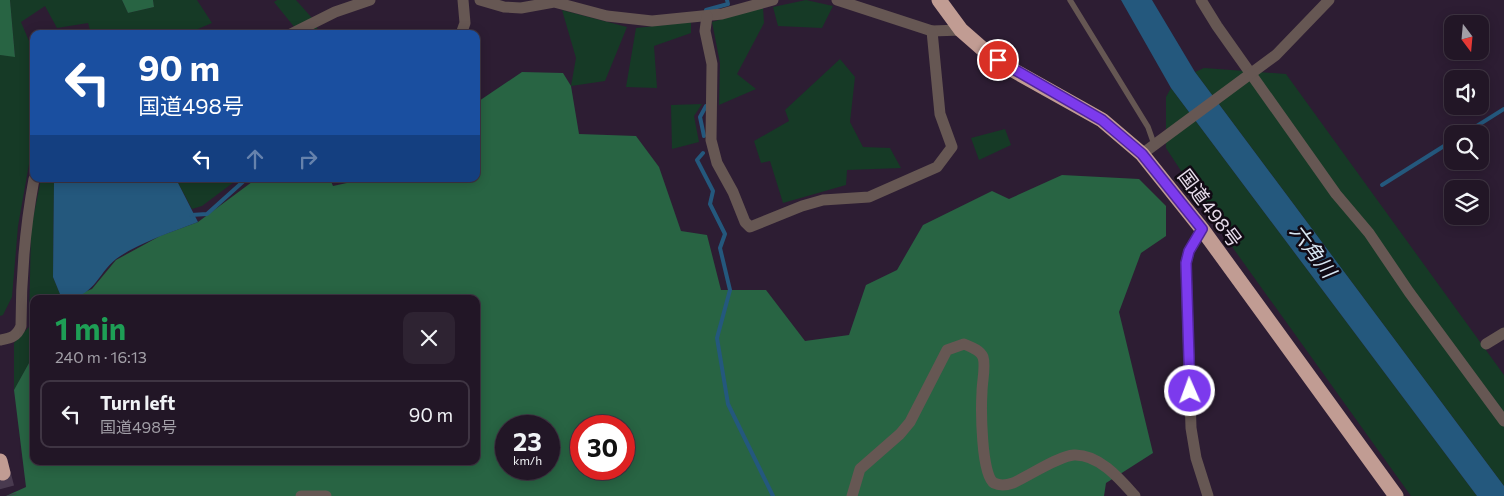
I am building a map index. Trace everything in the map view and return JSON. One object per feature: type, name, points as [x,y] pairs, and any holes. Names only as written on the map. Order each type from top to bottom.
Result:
[{"type":"highway","name":"国道498号","points":[[939,0],[960,30],[1011,69],[1102,120],[1142,154],[1202,229],[1396,496]]},
{"type":"street","points":[[299,30],[335,12],[370,0]]},
{"type":"street","points":[[462,30],[465,23],[463,0]]},
{"type":"street","points":[[480,0],[504,7],[521,8],[554,2],[632,21],[707,16],[774,0]]},
{"type":"street","points":[[837,0],[932,31],[960,30]]},
{"type":"street","points":[[1201,0],[1249,75],[1504,420]]},
{"type":"street","points":[[1142,154],[1157,141],[1276,55],[1329,0]]},
{"type":"street","points":[[707,16],[704,31],[712,64],[711,140],[717,163],[733,192],[745,222],[750,227],[802,206],[823,200],[869,197],[937,167],[952,147],[940,114],[932,31]]},
{"type":"street","points":[[0,340],[11,338],[18,333],[21,326],[24,247],[34,182]]},
{"type":"street","points":[[1202,229],[1189,251],[1186,263],[1191,428],[1196,458],[1208,496]]},
{"type":"street","points":[[1486,344],[1504,333]]},
{"type":"street","points":[[852,496],[860,469],[900,434],[910,422],[947,350],[964,344],[978,350],[983,358],[984,460],[989,477],[994,483],[1004,485],[1013,483],[1074,455],[1086,456],[1113,473],[1135,496]]},
{"type":"street","points":[[301,496],[326,496]]},
{"type":"lane","points":[[1070,0],[1157,141]]},
{"type":"green space","points":[[0,0],[10,0],[15,57],[0,55]]},
{"type":"green space","points":[[10,0],[122,0],[128,13],[154,7],[153,0],[197,0],[212,23],[195,30],[90,30],[88,23],[57,28],[45,6],[21,22],[30,43],[30,158],[18,226],[12,297],[3,315],[0,316],[0,55],[15,56]]},
{"type":"green space","points":[[122,0],[153,0],[154,7],[128,13]]},
{"type":"green space","points":[[277,0],[296,0],[312,18],[318,30],[297,30],[274,2]]},
{"type":"green space","points":[[806,0],[833,6],[822,28],[778,26],[773,7]]},
{"type":"green space","points":[[763,7],[764,23],[737,74],[756,89],[719,105],[720,63],[712,22]]},
{"type":"green space","points":[[562,10],[627,27],[605,81],[571,86],[576,58]]},
{"type":"green space","points":[[691,22],[691,33],[654,46],[657,88],[626,87],[636,28]]},
{"type":"green space","points":[[840,59],[855,77],[850,122],[863,147],[890,148],[901,168],[847,170],[846,185],[783,203],[770,161],[761,163],[754,141],[789,121],[785,110]]},
{"type":"green space","points":[[1204,68],[1286,74],[1504,375],[1504,486],[1195,72]]},
{"type":"green space","points":[[522,72],[563,73],[571,86],[579,134],[636,136],[659,167],[681,231],[707,235],[721,290],[766,290],[805,341],[849,335],[866,285],[897,270],[923,225],[992,191],[1009,199],[1062,175],[1139,179],[1166,206],[1166,236],[1141,253],[1119,312],[1153,453],[1106,483],[1104,496],[6,496],[26,487],[14,390],[30,361],[30,465],[480,465],[480,295],[76,295],[92,289],[116,260],[160,236],[198,222],[252,182],[331,182],[333,186],[351,182],[480,182],[480,100]]},
{"type":"green space","points":[[1171,88],[1477,496],[1411,496],[1215,223],[1166,148],[1166,97]]},
{"type":"green space","points":[[702,104],[694,116],[699,142],[672,149],[671,105]]},
{"type":"green space","points":[[1005,129],[1011,145],[979,160],[971,138]]},
{"type":"green space","points":[[40,182],[54,182],[53,277],[60,295],[30,295],[30,361],[14,390],[14,343],[29,327],[31,228]]},
{"type":"green space","points":[[178,182],[234,182],[202,206],[192,209]]},
{"type":"water","name":"六角川","points":[[1121,0],[1152,0],[1195,72],[1504,486],[1504,496],[1477,496],[1171,88]]},
{"type":"water","points":[[54,182],[178,182],[198,222],[156,238],[125,253],[116,259],[94,285],[81,295],[60,295],[53,277]]},
{"type":"waterway","points":[[706,10],[728,4],[727,0]]},
{"type":"waterway","points":[[704,136],[700,117],[706,106]]},
{"type":"waterway","points":[[1478,125],[1504,109]]},
{"type":"waterway","points":[[1382,185],[1444,146]]},
{"type":"waterway","points":[[703,153],[697,160],[713,191],[710,204],[725,234],[720,248],[730,290],[717,338],[728,404],[773,496]]},
{"type":"waterway","points":[[191,215],[207,214],[243,182]]},
{"type":"tunnel","points":[[3,473],[9,496]]},
{"type":"route","points":[[998,60],[1102,120],[1142,154],[1173,190],[1202,229],[1189,251],[1186,263],[1190,391]]}]
